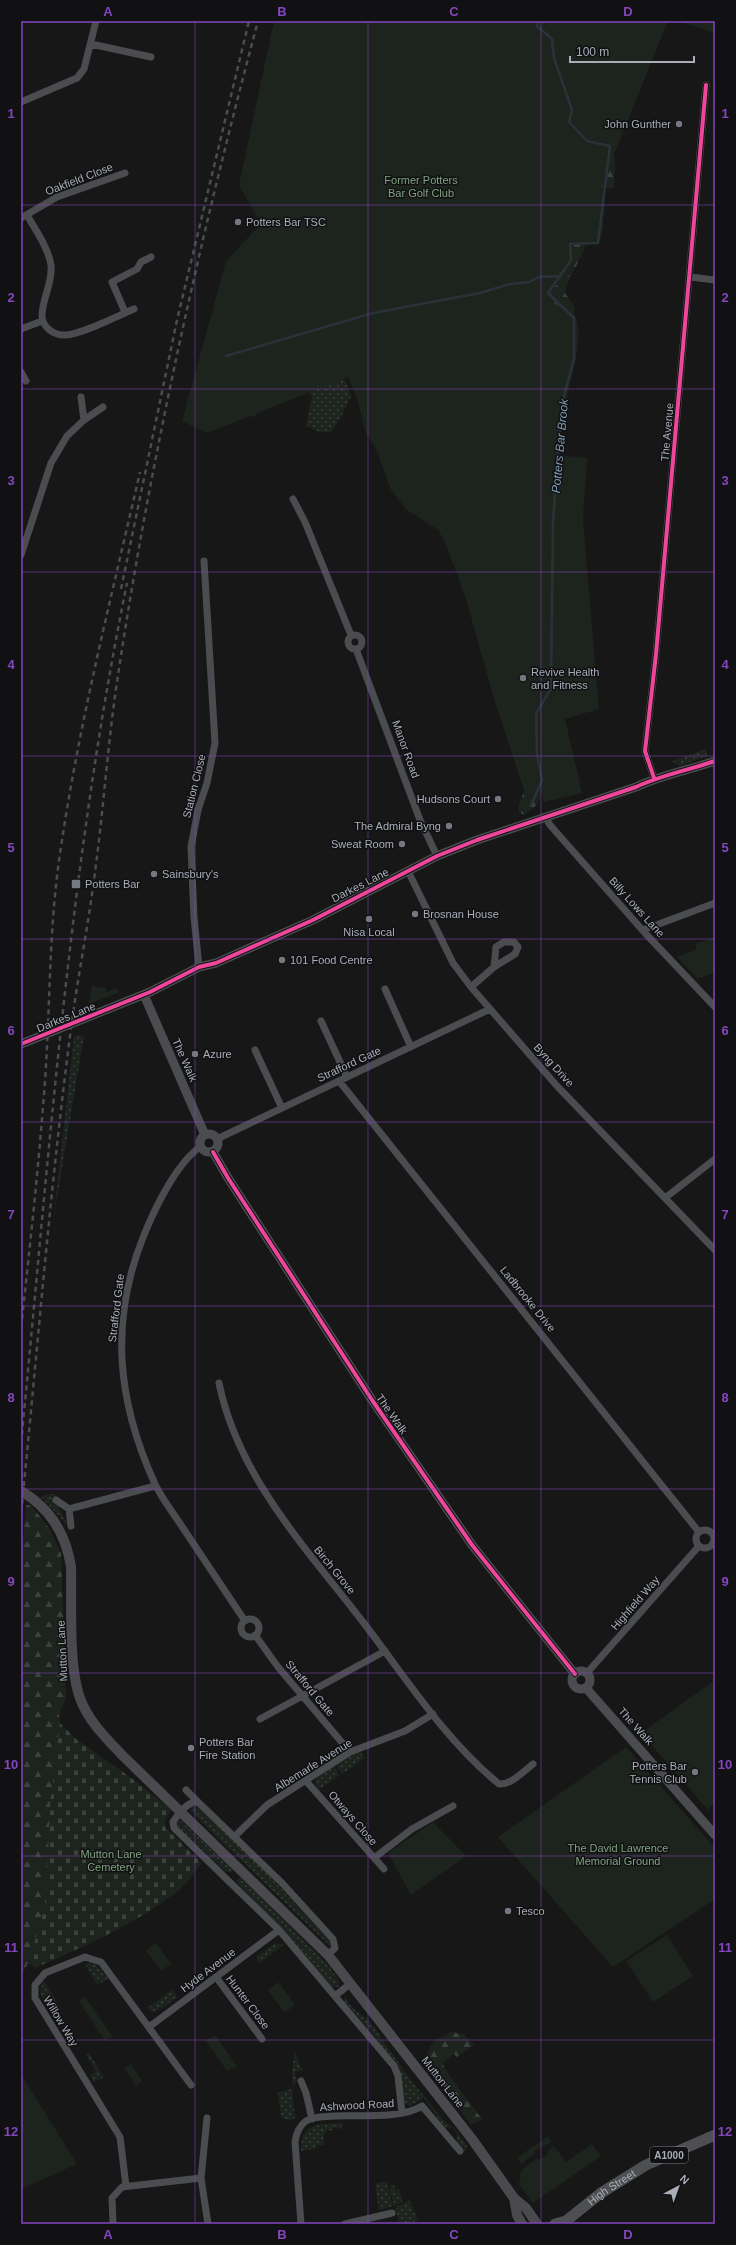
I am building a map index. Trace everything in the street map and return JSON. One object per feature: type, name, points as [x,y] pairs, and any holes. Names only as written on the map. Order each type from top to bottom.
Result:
[{"type":"main road","name":"Mutton Lane","points":[[21,1491],[31,1496],[50,1514],[58,1526],[69,1552],[71,1567],[74,1668],[80,1699],[96,1726],[108,1740],[241,1868],[328,1955],[472,2139],[514,2198],[526,2208],[537,2224]]},
{"type":"main road","name":"High Street","points":[[562,2223],[601,2193],[646,2165],[715,2136]]},
{"type":"main road","name":"Mutton Lane","points":[[514,2198],[517,2215],[522,2224]]},
{"type":"street","points":[[21,102],[77,78],[84,69],[96,21]]},
{"type":"street","points":[[91,44],[151,57]]},
{"type":"street","name":"The Avenue","points":[[654,778],[645,751],[656,654],[706,85]]},
{"type":"street","name":"Oakfield Close","points":[[24,217],[57,197],[125,173]]},
{"type":"street","points":[[24,217],[46,248],[51,267],[50,283],[42,314],[42,321],[51,331],[66,335],[134,309]]},
{"type":"street","points":[[125,312],[112,282],[137,269],[141,262],[152,257]]},
{"type":"street","points":[[690,277],[715,280]]},
{"type":"street","points":[[21,329],[42,321]]},
{"type":"street","points":[[21,372],[26,381]]},
{"type":"street","points":[[81,397],[84,420]]},
{"type":"street","points":[[21,555],[51,463],[67,436],[84,420],[103,407]]},
{"type":"street","name":"Manor Road","points":[[293,499],[305,522],[351,636]]},
{"type":"street","name":"Station Close","points":[[199,967],[194,917],[191,848],[215,743],[204,561]]},
{"type":"street","name":"Manor Road","points":[[351,636],[356,635],[362,639],[361,646],[356,649]]},
{"type":"street","name":"Manor Road","points":[[351,636],[348,641],[348,646],[356,649],[420,820],[437,856]]},
{"type":"street","name":"Darkes Lane","points":[[21,1044],[144,995],[199,967],[216,962],[313,920],[437,856],[636,787],[654,778],[684,772],[715,761]]},
{"type":"street","name":"Billy Lows Lane","points":[[546,818],[550,825],[643,930],[715,1007]]},
{"type":"street","name":"Byng Drive","points":[[408,871],[451,959],[471,988],[557,1086],[715,1250]]},
{"type":"street","points":[[643,930],[715,903]]},
{"type":"street","points":[[471,988],[494,967]]},
{"type":"street","points":[[385,989],[411,1047]]},
{"type":"street","name":"The Walk","points":[[144,995],[205,1135]]},
{"type":"street","name":"Strafford Gate","points":[[217,1139],[490,1010]]},
{"type":"street","points":[[321,1021],[347,1077]]},
{"type":"street","points":[[255,1050],[282,1108]]},
{"type":"street","name":"Ladbrooke Drive","points":[[340,1081],[699,1532]]},
{"type":"street","points":[[211,1134],[217,1139],[218,1146],[213,1152],[206,1152],[200,1147],[201,1139],[205,1135],[211,1134]]},
{"type":"street","name":"Strafford Gate","points":[[200,1147],[185,1161],[150,1218],[132,1266],[124,1314],[122,1359],[124,1394],[131,1420],[156,1486],[245,1621]]},
{"type":"street","name":"The Walk","points":[[213,1152],[236,1191],[372,1400],[472,1545],[575,1674]]},
{"type":"street","points":[[665,1198],[715,1159]]},
{"type":"street","name":"Birch Grove","points":[[219,1383],[224,1406],[248,1463],[302,1546],[465,1754],[499,1784],[504,1784],[511,1781],[533,1764]]},
{"type":"street","points":[[69,1509],[156,1486]]},
{"type":"street","points":[[56,1500],[69,1509],[71,1526]]},
{"type":"street","points":[[713,1530],[713,1547],[707,1548],[700,1546],[696,1540],[699,1532],[713,1530]]},
{"type":"street","name":"Highfield Way","points":[[586,1674],[700,1546]]},
{"type":"street","name":"Strafford Gate","points":[[250,1619],[257,1622],[259,1630],[255,1636],[248,1636],[243,1633],[242,1626],[245,1621],[250,1619]]},
{"type":"street","name":"Strafford Gate","points":[[255,1636],[350,1752]]},
{"type":"street","points":[[260,1719],[302,1695],[385,1652]]},
{"type":"street","points":[[580,1672],[586,1674],[590,1680],[586,1688],[580,1689],[574,1686],[572,1682],[575,1674],[580,1672]]},
{"type":"street","name":"The Walk","points":[[586,1688],[715,1834]]},
{"type":"street","name":"Albemarle Avenue","points":[[234,1837],[267,1806],[350,1752],[405,1731],[433,1714]]},
{"type":"street","name":"Otways Close","points":[[306,1781],[384,1869]]},
{"type":"street","points":[[186,1790],[282,1883],[333,1939],[335,1948],[328,1955]]},
{"type":"street","points":[[198,1802],[189,1804],[173,1822],[174,1828],[279,1930],[394,2066],[398,2076],[402,2113],[414,2111],[422,2106],[460,2151]]},
{"type":"street","points":[[374,1858],[412,1829],[453,1806]]},
{"type":"street","points":[[230,1881],[241,1868]]},
{"type":"street","name":"Hyde Avenue","points":[[149,2027],[279,1930]]},
{"type":"street","name":"Willow Way","points":[[126,2186],[120,2137],[37,2003],[34,1994],[35,1986],[45,1973],[86,1957],[98,1960],[105,1966],[191,2085]]},
{"type":"street","name":"Hunter Close","points":[[216,1977],[262,2039]]},
{"type":"street","points":[[335,1996],[351,1983]]},
{"type":"street","name":"Ashwood Road","points":[[301,2081],[306,2093],[312,2119]]},
{"type":"street","name":"Ashwood Road","points":[[302,2224],[295,2142],[302,2125],[312,2119],[402,2113]]},
{"type":"street","points":[[207,2118],[201,2178],[208,2224]]},
{"type":"street","points":[[113,2224],[112,2198],[118,2190],[126,2186],[201,2178]]},
{"type":"street","points":[[345,2224],[392,2213]]},
{"type":"green space","name":"Former Potters Bar Golf Club","points":[[274,21],[668,21],[602,184],[601,197],[603,224],[600,239],[591,245],[574,244],[575,263],[565,281],[548,290],[551,298],[557,306],[575,316],[579,334],[557,455],[587,458],[583,519],[599,709],[565,719],[582,793],[544,802],[542,792],[524,807],[524,790],[494,699],[466,599],[445,542],[438,530],[407,510],[391,490],[377,451],[366,433],[358,401],[348,377],[207,433],[182,421],[226,261],[261,224],[239,185]]},
{"type":"green space","points":[[678,21],[715,21],[715,33]]},
{"type":"green space","points":[[611,151],[615,159],[614,188],[603,189],[604,212],[598,234],[587,239],[567,286],[565,293],[574,306],[575,316],[568,317],[548,297],[548,287]]},
{"type":"green space","points":[[341,369],[351,396],[340,419],[331,432],[319,432],[306,426],[312,397],[307,388],[251,417],[239,412]]},
{"type":"green space","points":[[706,749],[707,756],[680,766],[672,761]]},
{"type":"green space","points":[[527,784],[541,786],[541,792],[538,803],[533,809],[524,815],[519,812],[519,805]]},
{"type":"green space","points":[[715,937],[715,972],[698,979],[677,957],[697,949],[695,944]]},
{"type":"green space","points":[[92,986],[106,988],[106,992],[115,987],[120,992],[89,1004]]},
{"type":"green space","points":[[74,1036],[84,1036],[54,1216]]},
{"type":"green space","points":[[52,1493],[56,1496],[52,1501],[58,1506],[68,1526],[41,1497]]},
{"type":"green space","points":[[26,1505],[31,1505],[49,1528],[61,1553],[66,1698],[59,1713],[60,1723],[51,1798],[47,1890],[44,1912],[32,1956],[21,1976],[21,1570]]},
{"type":"green space","name":"Potters Bar Tennis Club","points":[[715,1680],[715,1801],[709,1808],[709,1811],[641,1733]]},
{"type":"green space","name":"Mutton Lane Cemetery","points":[[60,1723],[76,1739],[130,1777],[171,1809],[165,1822],[165,1827],[202,1863],[180,1889],[146,1913],[110,1933],[35,1968],[29,1963],[45,1903],[51,1797]]},
{"type":"green space","name":"The David Lawrence Memorial Ground","points":[[626,1747],[715,1848],[715,1899],[613,1967],[498,1837]]},
{"type":"green space","points":[[360,1751],[365,1758],[342,1774],[336,1765]]},
{"type":"green space","points":[[334,1766],[340,1775],[318,1790],[315,1783],[317,1777]]},
{"type":"green space","points":[[193,1806],[198,1807],[259,1865],[331,1942],[330,1946],[190,1811]]},
{"type":"green space","points":[[180,1820],[233,1870],[232,1872],[226,1872],[178,1827],[177,1823]]},
{"type":"green space","points":[[433,1822],[466,1856],[411,1895],[388,1853]]},
{"type":"green space","points":[[240,1877],[331,1968],[332,1972],[340,1983],[338,1985],[339,1987],[332,1987],[294,1942],[238,1884],[237,1880]]},
{"type":"green space","points":[[667,1935],[693,1976],[653,2002],[626,1961]]},
{"type":"green space","points":[[156,1943],[171,1964],[161,1971],[146,1950]]},
{"type":"green space","points":[[275,1943],[283,1945],[260,1963],[256,1957]]},
{"type":"green space","points":[[85,1964],[96,1964],[108,1979],[97,1985]]},
{"type":"green space","points":[[44,1981],[61,2009],[52,2015],[44,2003],[41,1994]]},
{"type":"green space","points":[[278,1982],[295,2004],[285,2013],[268,1990]]},
{"type":"green space","points":[[172,1990],[177,1997],[161,2009],[153,2012],[147,2008]]},
{"type":"green space","points":[[345,1994],[347,2000],[353,2008],[368,2020],[381,2037],[378,2040],[344,2001]]},
{"type":"green space","points":[[85,1997],[112,2036],[105,2041],[79,2001]]},
{"type":"green space","points":[[451,2032],[464,2034],[474,2045],[457,2057],[454,2054],[442,2063],[451,2078],[482,2119],[471,2125],[427,2063],[428,2052],[433,2043]]},
{"type":"green space","points":[[215,2035],[237,2066],[227,2071],[206,2041]]},
{"type":"green space","points":[[382,2039],[410,2079],[446,2123],[454,2128],[467,2146],[465,2152],[457,2142],[457,2134],[453,2128],[444,2127],[424,2098],[410,2106],[404,2102],[399,2069],[378,2042]]},
{"type":"green space","points":[[295,2052],[302,2070],[295,2072],[297,2081],[293,2086],[292,2070]]},
{"type":"green space","points":[[89,2053],[104,2077],[94,2082],[90,2075],[96,2072],[86,2055]]},
{"type":"green space","points":[[131,2064],[142,2081],[136,2086],[125,2068]]},
{"type":"green space","points":[[21,2074],[77,2164],[21,2189]]},
{"type":"green space","points":[[292,2089],[295,2118],[289,2120],[281,2117],[278,2092]]},
{"type":"green space","points":[[342,2123],[342,2129],[335,2128],[333,2126],[333,2131],[327,2130],[324,2135],[324,2145],[318,2145],[314,2149],[301,2151],[304,2135],[312,2126]]},
{"type":"green space","points":[[548,2136],[552,2142],[534,2151],[535,2154],[521,2164],[517,2158]]},
{"type":"green space","points":[[592,2144],[601,2156],[533,2203],[518,2183],[521,2181],[519,2174],[524,2168],[538,2158],[539,2160],[548,2154],[546,2152],[554,2146],[566,2162]]},
{"type":"green space","points":[[388,2182],[390,2198],[394,2206],[379,2210],[375,2183]]},
{"type":"green space","points":[[390,2185],[394,2185],[396,2191],[399,2190],[403,2201],[395,2206],[391,2196]]},
{"type":"green space","points":[[409,2200],[418,2220],[411,2223],[399,2223],[395,2208]]},
{"type":"waterway","name":"Potters Bar Brook","points":[[531,805],[542,780],[537,755],[536,714],[551,688],[553,521],[562,403],[574,359],[574,318],[548,293],[571,260],[570,244],[598,243],[610,146],[587,141],[569,122],[572,110],[554,58],[552,39],[537,26],[538,21]]},
{"type":"waterway","points":[[226,356],[373,313],[480,293],[510,284],[529,282],[539,277],[561,276]]},
{"type":"railway","points":[[121,589],[177,320],[249,21]]},
{"type":"railway","points":[[21,1513],[49,1220],[62,1103],[72,1022],[99,841],[117,682],[130,599],[178,350],[216,185],[258,21]]},
{"type":"railway","points":[[21,1328],[43,1112],[53,921],[58,868],[65,818],[84,719],[140,472]]},
{"type":"railway","points":[[21,1444],[52,1120],[75,905],[107,690],[127,583]]},
{"type":"cycle path","points":[[654,778],[645,751],[656,654],[706,85]]},
{"type":"cycle path","points":[[21,1044],[150,992],[199,967],[216,963],[313,920],[437,856],[477,840],[636,787],[655,779],[715,761]]},
{"type":"cycle path","points":[[213,1152],[228,1178],[372,1400],[472,1545],[575,1674]]},
{"type":"place","name":"John Gunther","points":[[679,124]]},
{"type":"place","name":"Potters Bar TSC","points":[[238,222]]},
{"type":"place","name":"Revive Health and Fitness","points":[[523,678]]},
{"type":"place","name":"Hudsons Court","points":[[498,799]]},
{"type":"place","name":"The Admiral Byng","points":[[449,826]]},
{"type":"place","name":"Sweat Room","points":[[402,844]]},
{"type":"place","name":"Sainsbury's","points":[[154,874]]},
{"type":"place","name":"Potters Bar","points":[[76,884]]},
{"type":"place","name":"Brosnan House","points":[[415,914]]},
{"type":"place","name":"Nisa Local","points":[[369,919]]},
{"type":"place","name":"101 Food Centre","points":[[282,960]]},
{"type":"place","name":"Azure","points":[[195,1054]]},
{"type":"place","name":"Potters Bar Fire Station","points":[[191,1748]]},
{"type":"place","name":"Potters Bar Tennis Club","points":[[695,1772]]},
{"type":"place","name":"Tesco","points":[[508,1911]]}]
